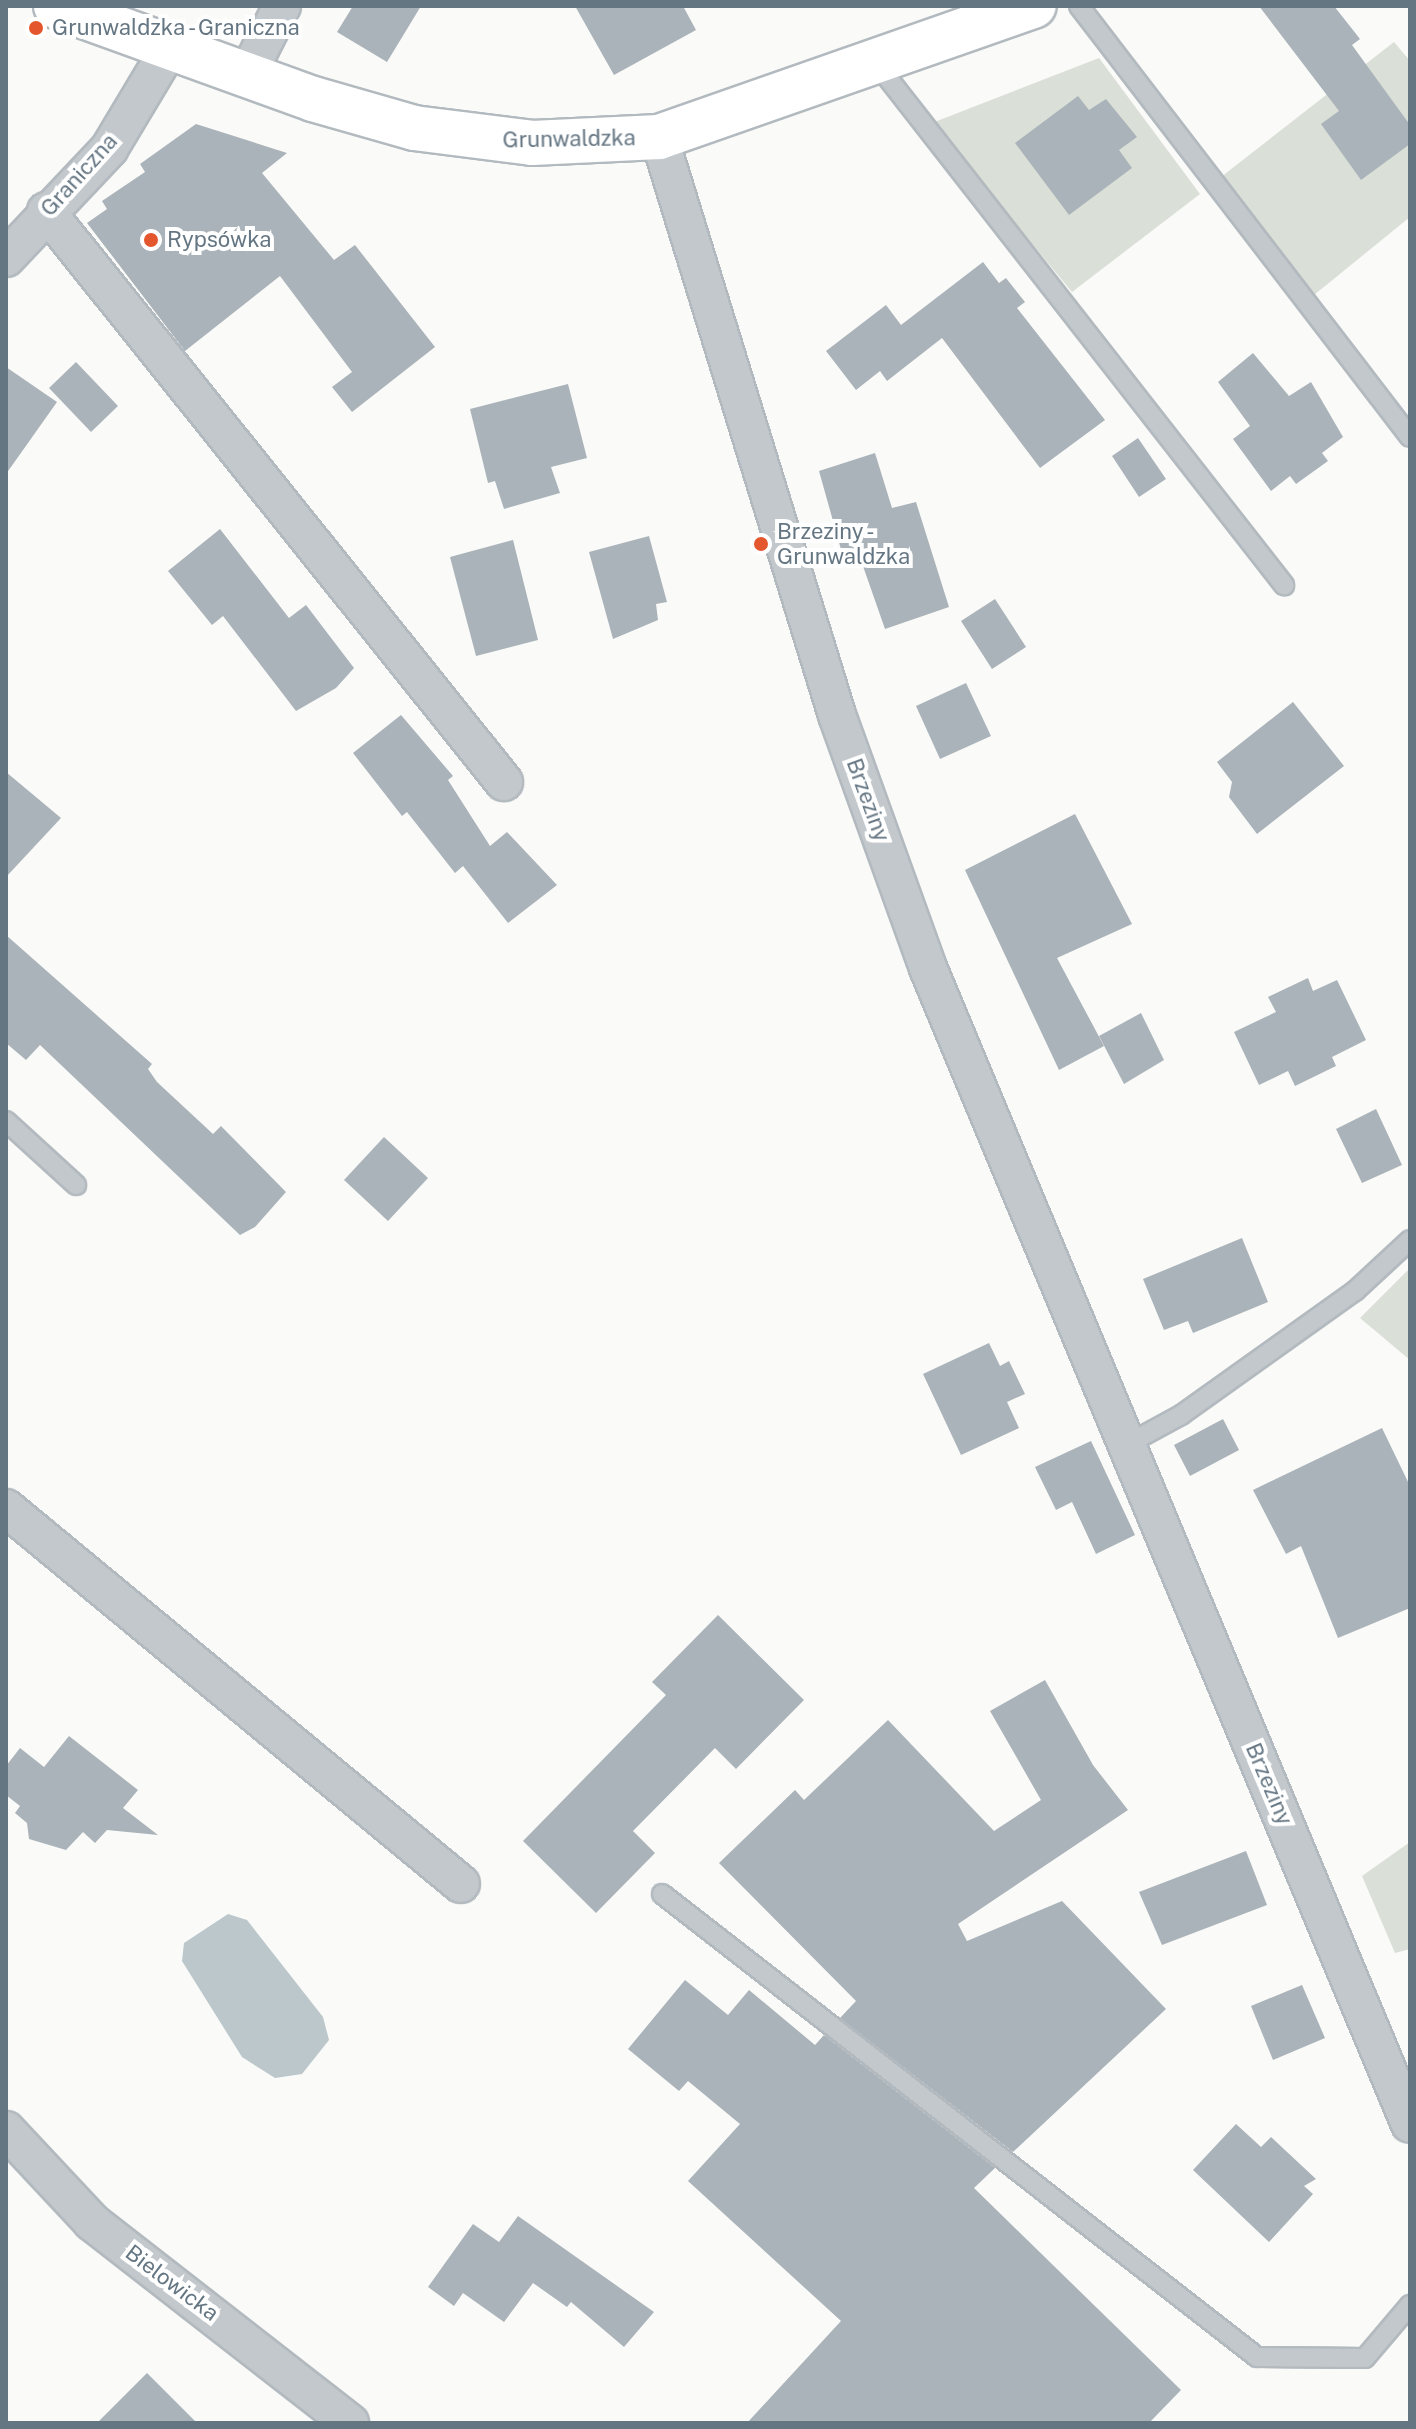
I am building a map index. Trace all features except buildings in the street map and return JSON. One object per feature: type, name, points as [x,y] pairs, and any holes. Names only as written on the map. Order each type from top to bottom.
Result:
[{"type":"street","name":"Grunwaldzka","points":[[56,6],[247,75],[399,124],[473,139],[532,143],[659,137],[1034,6]]},
{"type":"street","points":[[247,75],[282,6]]},
{"type":"street","name":"Graniczna","points":[[6,258],[46,211],[109,149],[170,47]]},
{"type":"street","name":"Brzeziny","points":[[659,137],[837,715],[928,968],[1124,1446],[1410,2124]]},
{"type":"street","points":[[46,211],[504,782]]},
{"type":"street","points":[[6,1508],[461,1884]]},
{"type":"street","name":"Bielowicka","points":[[6,2130],[92,2222],[350,2423]]},
{"type":"lane","points":[[1079,6],[1410,437]]},
{"type":"lane","points":[[874,60],[1284,585]]},
{"type":"lane","points":[[6,1121],[76,1185]]},
{"type":"lane","points":[[1124,1446],[1181,1415],[1355,1291],[1410,1240]]},
{"type":"lane","points":[[662,1894],[1257,2357],[1365,2358],[1410,2305]]},
{"type":"shaded area","points":[[1394,42],[1410,61],[1410,217],[1314,295],[1221,177]]},
{"type":"shaded area","points":[[1099,58],[1200,194],[1072,292],[932,123]]},
{"type":"shaded area","points":[[1410,1268],[1410,1360],[1360,1318]]},
{"type":"shaded area","points":[[1410,1842],[1410,1949],[1395,1953],[1362,1876]]},
{"type":"shaded area","points":[[228,1914],[247,1920],[323,2017],[329,2040],[302,2074],[275,2078],[242,2057],[182,1961],[184,1943]]},
{"type":"place","name":"Grunwaldzka - Graniczna","points":[[36,28]]},
{"type":"place","name":"Rypsówka","points":[[151,240]]},
{"type":"place","name":"Brzeziny - Grunwaldzka","points":[[761,544]]}]
